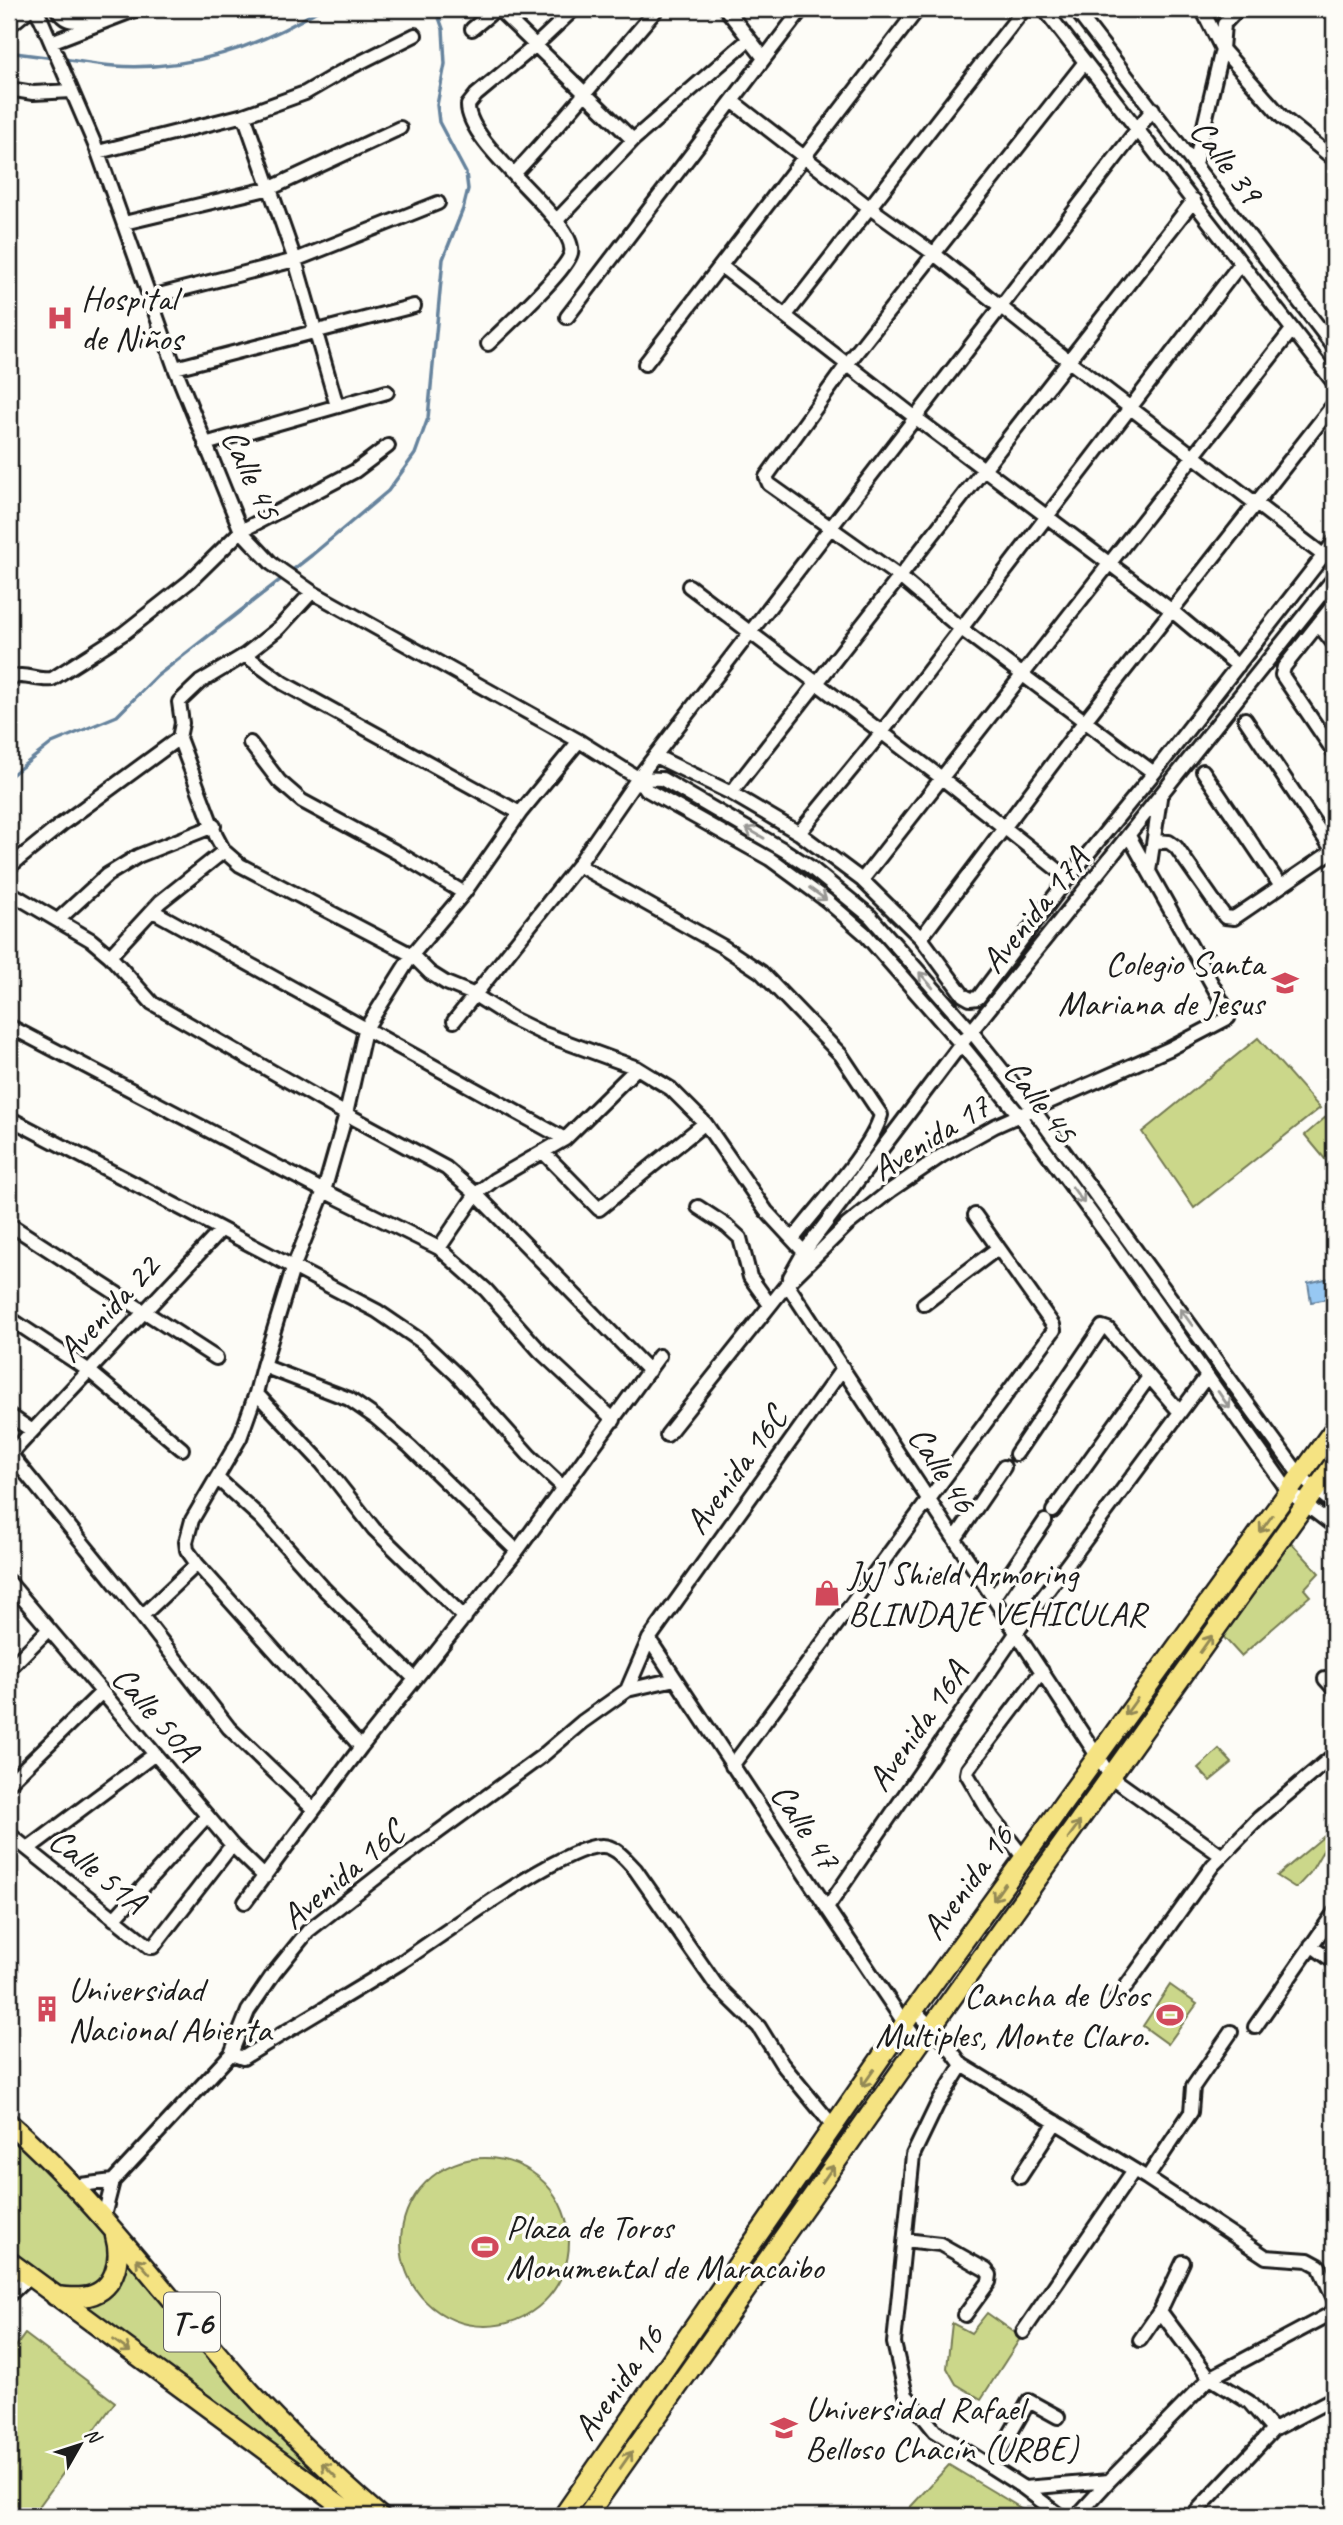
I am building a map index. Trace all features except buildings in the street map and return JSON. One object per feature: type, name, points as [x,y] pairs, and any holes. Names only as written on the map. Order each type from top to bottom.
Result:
[{"type":"highway","name":"Avenida 16","points":[[563,2516],[910,2017],[1097,1754],[1334,1429]]},
{"type":"highway","name":"Avenida 16","points":[[587,2516],[920,2043],[1334,1464]]},
{"type":"highway","name":"T-6","points":[[9,2123],[108,2225],[251,2392],[340,2482],[380,2516]]},
{"type":"highway","name":"T-6","points":[[55,2296],[72,2298],[92,2295],[113,2278],[119,2261],[119,2249],[108,2225]]},
{"type":"highway","name":"T-6","points":[[9,2261],[355,2516]]},
{"type":"street","points":[[9,26],[32,9]]},
{"type":"street","name":"Calle 45","points":[[32,9],[51,42],[98,152],[175,368],[241,531],[272,564],[312,592],[579,741],[638,778],[647,790],[770,859],[826,900],[864,933],[1019,1115],[1289,1492],[1334,1526]]},
{"type":"street","points":[[57,9],[61,17],[68,22],[76,22],[104,9]]},
{"type":"street","points":[[51,42],[137,9]]},
{"type":"street","points":[[472,29],[497,9],[633,140]]},
{"type":"street","points":[[488,344],[562,269],[571,253],[569,239],[486,142],[468,109],[476,95],[574,9]]},
{"type":"street","points":[[514,174],[564,121],[657,9]]},
{"type":"street","points":[[726,9],[765,58]]},
{"type":"street","points":[[567,317],[802,9]]},
{"type":"street","points":[[645,364],[918,9]]},
{"type":"street","points":[[786,315],[1024,9]]},
{"type":"street","points":[[1044,9],[1334,383]]},
{"type":"street","name":"Calle 39","points":[[1075,9],[1334,347]]},
{"type":"street","points":[[1202,9],[1222,49],[1282,117],[1334,159]]},
{"type":"street","points":[[1195,164],[1222,49],[1224,24],[1238,9]]},
{"type":"street","points":[[98,152],[244,116],[305,93],[415,35]]},
{"type":"street","points":[[556,221],[633,140],[748,40]]},
{"type":"street","points":[[1085,62],[848,363],[766,477],[769,484],[901,578],[960,628],[1153,773]]},
{"type":"street","points":[[9,89],[33,93],[72,91]]},
{"type":"street","points":[[732,102],[933,253],[1323,555]]},
{"type":"street","points":[[454,1021],[578,864],[638,778],[1153,109]]},
{"type":"street","points":[[244,116],[295,260],[337,406]]},
{"type":"street","points":[[124,223],[271,188],[400,128]]},
{"type":"street","points":[[731,793],[1194,200]]},
{"type":"street","points":[[151,297],[295,260],[438,203]]},
{"type":"street","points":[[799,833],[882,732],[1241,263]]},
{"type":"street","points":[[721,266],[916,418],[1171,610],[1238,666]]},
{"type":"street","points":[[175,368],[414,306]]},
{"type":"street","points":[[862,880],[1292,330]]},
{"type":"street","points":[[205,444],[387,392]]},
{"type":"street","points":[[921,938],[1084,722],[1334,404]]},
{"type":"street","points":[[9,678],[20,675],[43,681],[52,680],[124,633],[190,581],[241,531],[355,471],[388,446]]},
{"type":"street","points":[[655,756],[731,793],[799,833],[862,880],[921,938],[963,995],[970,999],[978,998],[1068,878],[1334,542]]},
{"type":"street","name":"Avenida 17A","points":[[787,1284],[804,1252],[971,1031],[1334,578]]},
{"type":"street","points":[[689,586],[882,732],[1068,878]]},
{"type":"street","points":[[312,592],[279,628],[245,655],[200,682],[179,702],[182,723],[179,738],[224,851],[240,865],[412,956],[430,973],[446,983],[473,994],[544,1034],[637,1068],[671,1089],[705,1122],[766,1211],[804,1252]]},
{"type":"street","points":[[1334,604],[1284,667],[1282,675],[1334,752]]},
{"type":"street","points":[[1318,624],[1334,644]]},
{"type":"street","points":[[245,655],[283,683],[520,813]]},
{"type":"street","points":[[1154,841],[1169,842],[1176,846],[1225,917],[1229,918],[1234,918],[1333,850],[1245,719]]},
{"type":"street","points":[[9,867],[62,824],[179,738]]},
{"type":"street","points":[[361,1747],[197,1564],[187,1550],[186,1542],[192,1520],[240,1438],[256,1393],[293,1268],[324,1191],[346,1114],[365,1030],[412,956],[464,892],[520,813],[579,741]]},
{"type":"street","points":[[250,743],[279,781],[302,801],[464,892]]},
{"type":"street","points":[[1203,771],[1280,886]]},
{"type":"street","name":"Calle 45","points":[[638,778],[662,779],[810,867],[870,916],[971,1031],[1033,1109],[1301,1477],[1334,1504]]},
{"type":"street","points":[[1149,871],[1160,798]]},
{"type":"street","points":[[58,920],[107,875],[138,856],[214,827]]},
{"type":"street","points":[[1129,836],[1149,871]]},
{"type":"street","points":[[110,956],[160,902],[224,851]]},
{"type":"street","points":[[578,864],[722,946],[761,972],[841,1055],[881,1115],[866,1146],[793,1239]]},
{"type":"street","name":"Avenida 17","points":[[787,1284],[847,1225],[891,1190],[941,1156],[1019,1115],[1169,1049],[1225,1020],[1228,1014],[1226,1009],[1149,871]]},
{"type":"street","points":[[9,892],[91,940],[110,956],[152,1003],[446,1168],[476,1194],[649,1371]]},
{"type":"street","points":[[153,911],[565,1139]]},
{"type":"street","points":[[9,1026],[324,1191],[439,1248],[486,1290],[540,1351],[614,1420]]},
{"type":"street","points":[[439,1248],[476,1194],[494,1180],[565,1139],[637,1068]]},
{"type":"street","points":[[9,1118],[377,1311],[422,1341],[457,1375],[529,1455],[564,1488]]},
{"type":"street","points":[[543,1152],[599,1209],[705,1122]]},
{"type":"street","points":[[698,1207],[740,1238],[750,1277],[769,1305]]},
{"type":"street","points":[[732,1766],[1054,1330],[975,1215]]},
{"type":"street","points":[[9,1224],[216,1358]]},
{"type":"street","name":"Avenida 22","points":[[10,1456],[31,1430],[221,1230]]},
{"type":"street","points":[[924,1304],[998,1248]]},
{"type":"street","points":[[667,1435],[787,1284]]},
{"type":"street","name":"Calle 46","points":[[787,1284],[1111,1777]]},
{"type":"street","points":[[9,1318],[88,1370],[182,1448]]},
{"type":"street","points":[[1016,1454],[1102,1327],[1108,1329],[1179,1411]]},
{"type":"street","points":[[245,1902],[361,1747],[517,1551],[659,1356]]},
{"type":"street","points":[[262,1366],[349,1399],[375,1417],[410,1447],[517,1551]]},
{"type":"street","name":"Avenida 16C","points":[[108,2225],[113,2181],[230,2054],[248,2011],[308,1931],[627,1690],[649,1639],[843,1368]]},
{"type":"street","name":"Avenida 16A","points":[[827,1908],[1017,1632],[1207,1376]]},
{"type":"street","points":[[994,1597],[1149,1377]]},
{"type":"street","points":[[256,1393],[322,1463],[374,1529],[465,1618]]},
{"type":"street","points":[[9,1415],[31,1430]]},
{"type":"street","points":[[10,1456],[142,1616],[229,1728],[313,1809]]},
{"type":"street","points":[[955,1538],[1004,1466]]},
{"type":"street","points":[[218,1479],[261,1518],[325,1590],[415,1679]]},
{"type":"street","points":[[142,1616],[197,1564]]},
{"type":"street","name":"Calle 50A","points":[[9,1582],[232,1845],[265,1877]]},
{"type":"street","points":[[9,1669],[48,1630]]},
{"type":"street","name":"Calle 47","points":[[649,1639],[827,1908],[910,2017],[920,2043]]},
{"type":"street","points":[[1024,1858],[992,1817],[967,1774],[968,1769],[1042,1671]]},
{"type":"street","points":[[627,1690],[675,1679]]},
{"type":"street","points":[[1325,1679],[1334,1689]]},
{"type":"street","points":[[9,1783],[102,1692]]},
{"type":"street","points":[[28,1849],[155,1755]]},
{"type":"street","points":[[1117,1999],[1213,1865],[1259,1818],[1333,1757]]},
{"type":"street","points":[[1111,1777],[1222,1856]]},
{"type":"street","points":[[114,1919],[207,1816]]},
{"type":"street","name":"Calle 51A","points":[[9,1834],[147,1945],[153,1947],[232,1845]]},
{"type":"street","points":[[230,2054],[243,2058],[402,1961],[537,1873],[577,1852],[603,1845],[621,1854],[635,1869],[716,1984],[759,2027],[782,2064],[834,2127]]},
{"type":"street","points":[[1255,2027],[1334,1913]]},
{"type":"street","points":[[1311,1945],[1334,1962]]},
{"type":"street","points":[[910,2017],[932,2028],[962,2066],[1147,2178],[1266,2257],[1308,2260],[1319,2266],[1334,2298]]},
{"type":"street","points":[[1147,2178],[1191,2112],[1193,2087],[1231,2032]]},
{"type":"street","points":[[962,2066],[937,2105],[913,2155],[894,2343],[906,2395],[935,2431],[1024,2488],[1062,2516]]},
{"type":"street","points":[[1020,2177],[1056,2122]]},
{"type":"street","points":[[1023,2332],[1134,2170]]},
{"type":"street","points":[[72,2186],[113,2181]]},
{"type":"street","points":[[905,2240],[940,2244],[986,2270],[990,2275],[989,2282],[965,2315]]},
{"type":"street","points":[[1140,2340],[1160,2311],[1183,2262]]},
{"type":"street","points":[[9,2295],[30,2277]]},
{"type":"street","points":[[1160,2311],[1210,2378],[1249,2402],[1273,2430]]},
{"type":"street","points":[[1077,2516],[1210,2378],[1334,2312]]},
{"type":"street","points":[[1192,2516],[1273,2430],[1334,2398]]},
{"type":"street","points":[[991,2468],[1029,2401],[1058,2417]]},
{"type":"street","points":[[1024,2488],[1109,2481]]},
{"type":"green space","points":[[1258,1038],[1320,1108],[1194,1208],[1142,1132]]},
{"type":"green space","points":[[1327,1116],[1334,1125],[1334,1170],[1305,1135]]},
{"type":"green space","points":[[1287,1538],[1319,1573],[1304,1589],[1310,1596],[1241,1656],[1218,1631]]},
{"type":"green space","points":[[1219,1749],[1232,1763],[1210,1781],[1198,1768]]},
{"type":"green space","points":[[1329,1832],[1332,1835],[1310,1873],[1296,1888],[1277,1876]]},
{"type":"green space","name":"Cancha de Usos Multiples, Monte Claro.","points":[[1170,1985],[1197,2004],[1168,2044],[1143,2026]]},
{"type":"green space","points":[[9,2137],[48,2173],[103,2232],[109,2258],[105,2274],[96,2287],[85,2291],[58,2285],[9,2248]]},
{"type":"green space","name":"Plaza de Toros Monumental de Maracaibo","points":[[485,2158],[517,2165],[532,2172],[544,2183],[555,2195],[562,2210],[569,2242],[562,2274],[555,2289],[544,2301],[532,2312],[517,2319],[485,2326],[453,2319],[438,2312],[426,2301],[415,2289],[408,2274],[401,2242],[408,2210],[415,2195],[426,2183],[438,2172],[453,2165]]},
{"type":"green space","points":[[125,2255],[237,2387],[330,2484],[75,2305],[96,2303],[114,2288],[121,2275]]},
{"type":"green space","points":[[987,2313],[1021,2337],[981,2399],[956,2384],[947,2368],[952,2323],[971,2333]]},
{"type":"green space","points":[[25,2334],[115,2402],[32,2516],[9,2516],[9,2356]]},
{"type":"green space","points":[[949,2465],[1034,2516],[902,2516]]},
{"type":"water","points":[[1334,1277],[1334,1298],[1311,1302],[1308,1283]]},
{"type":"waterway","points":[[62,59],[142,67],[196,60],[222,54],[273,35],[320,9]]},
{"type":"waterway","points":[[9,777],[52,743],[117,716],[157,676],[312,555],[388,491],[415,454],[428,418],[443,259],[468,189],[466,173],[439,122],[437,105],[445,64],[443,29],[436,9]]},
{"type":"waterway","points":[[9,54],[54,58]]},
{"type":"place","name":"Hospital de Niños","points":[[60,318]]},
{"type":"place","name":"Colegio Santa Mariana de Jesus","points":[[1285,983]]},
{"type":"place","name":"JyJ Shield Armoring BLINDAJE VEHICULAR","points":[[827,1593]]},
{"type":"place","name":"Universidad Nacional Abierta","points":[[47,2009]]},
{"type":"place","name":"Cancha de Usos Multiples, Monte Claro.","points":[[1170,2015]]},
{"type":"place","name":"Plaza de Toros Monumental de Maracaibo","points":[[485,2247]]},
{"type":"place","name":"Universidad Rafael Belloso Chacín (URBE)","points":[[784,2428]]}]
